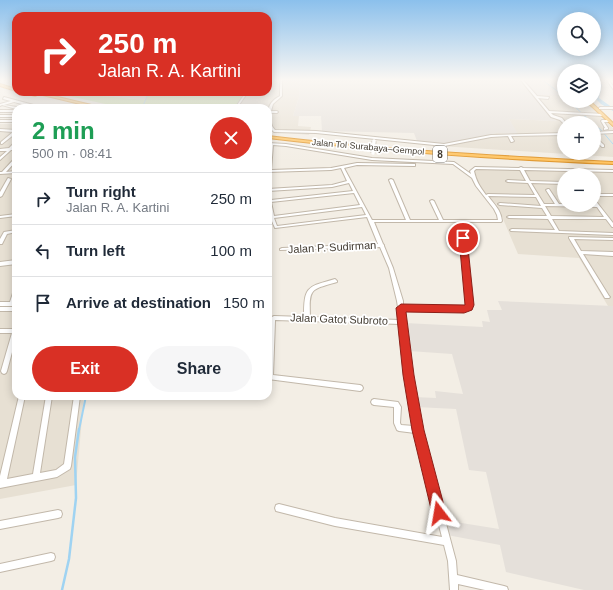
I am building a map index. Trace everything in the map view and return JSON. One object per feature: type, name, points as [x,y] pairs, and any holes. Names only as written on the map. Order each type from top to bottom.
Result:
[{"type":"highway","points":[[595,108],[602,115],[611,120]]},
{"type":"highway","points":[[602,108],[613,125]]},
{"type":"highway","name":"Jalan Tol Surabaya–Gempol","points":[[272,136],[441,154],[613,161]]},
{"type":"street","points":[[544,107],[553,117],[557,118]]},
{"type":"street","points":[[602,108],[613,108]]},
{"type":"street","points":[[0,111],[12,110]]},
{"type":"street","points":[[272,112],[277,112]]},
{"type":"street","points":[[549,112],[602,115]]},
{"type":"street","points":[[0,116],[12,116]]},
{"type":"street","points":[[605,130],[606,128],[602,121],[611,120]]},
{"type":"street","points":[[0,121],[12,122]]},
{"type":"street","points":[[272,129],[274,131],[316,132],[444,145],[488,136],[557,134]]},
{"type":"street","points":[[0,134],[1,130],[12,130]]},
{"type":"street","points":[[601,132],[605,130],[613,132]]},
{"type":"street","points":[[1,143],[12,133]]},
{"type":"street","points":[[509,135],[512,141]]},
{"type":"street","points":[[372,159],[375,139]]},
{"type":"street","points":[[1,143],[12,143]]},
{"type":"street","points":[[272,145],[286,145],[372,159],[456,164],[472,177],[501,219],[498,221],[409,221],[369,219],[276,227],[272,217],[362,206]]},
{"type":"street","points":[[0,159],[12,148]]},
{"type":"street","points":[[0,150],[10,150]]},
{"type":"street","points":[[1,173],[12,163]]},
{"type":"street","points":[[272,171],[342,167],[360,164],[437,164],[459,166]]},
{"type":"street","points":[[342,167],[382,245],[391,268],[401,308],[409,375],[418,430],[447,542],[454,579],[454,590]]},
{"type":"street","points":[[472,177],[472,171],[477,167],[557,169]]},
{"type":"street","points":[[521,168],[558,232]]},
{"type":"street","points":[[601,171],[613,171]]},
{"type":"street","points":[[1,173],[12,172]]},
{"type":"street","points":[[0,196],[9,179]]},
{"type":"street","points":[[391,180],[409,221]]},
{"type":"street","points":[[508,181],[557,183]]},
{"type":"street","points":[[272,192],[332,186],[350,182]]},
{"type":"street","points":[[548,190],[557,204]]},
{"type":"street","points":[[272,201],[355,192]]},
{"type":"street","points":[[488,195],[537,196]]},
{"type":"street","points":[[601,195],[613,195]]},
{"type":"street","points":[[432,201],[442,221]]},
{"type":"street","points":[[500,204],[557,205]]},
{"type":"street","points":[[601,210],[613,226]]},
{"type":"street","points":[[0,217],[12,216]]},
{"type":"street","points":[[509,217],[607,218]]},
{"type":"street","points":[[0,221],[12,219]]},
{"type":"street","points":[[401,308],[468,308],[470,305],[461,221]]},
{"type":"street","points":[[512,230],[613,234]]},
{"type":"street","points":[[0,243],[5,233],[12,232]]},
{"type":"street","points":[[607,297],[572,238],[613,239]]},
{"type":"street","name":"Jalan P. Sudirman","points":[[282,249],[382,245]]},
{"type":"street","points":[[579,252],[613,254]]},
{"type":"street","points":[[0,264],[12,262]]},
{"type":"street","points":[[307,318],[306,297],[309,291],[315,286],[335,282]]},
{"type":"street","points":[[0,304],[12,304]]},
{"type":"street","points":[[0,309],[12,309]]},
{"type":"street","name":"Jalan Gatot Subroto","points":[[272,321],[276,317],[403,322]]},
{"type":"street","points":[[0,331],[12,331]]},
{"type":"street","points":[[4,371],[12,344]]},
{"type":"street","name":"Jalan Gatot Subroto","points":[[272,377],[360,388]]},
{"type":"street","points":[[21,400],[1,483],[57,473],[67,466],[76,400]]},
{"type":"street","points":[[36,477],[48,400]]},
{"type":"street","points":[[374,402],[396,404],[398,407],[397,423],[399,428],[418,430]]},
{"type":"street","points":[[278,508],[335,522],[447,542]]},
{"type":"street","points":[[0,525],[58,514]]},
{"type":"street","points":[[0,568],[51,557]]},
{"type":"street","points":[[454,579],[500,590]]},
{"type":"shaded area","points":[[272,107],[296,107],[293,116],[299,116],[298,126],[311,127],[309,135],[272,131]]},
{"type":"shaded area","points":[[296,107],[544,107],[556,121],[509,119],[518,134],[496,133],[447,144],[417,141],[414,133],[322,131],[321,116],[293,116]]},
{"type":"shaded area","points":[[544,107],[593,108],[601,116],[557,116],[557,153],[440,146],[496,133],[517,134],[509,119],[556,121]]},
{"type":"shaded area","points":[[601,116],[613,128],[613,157],[601,156]]},
{"type":"shaded area","points":[[0,124],[12,124],[12,400],[84,400],[76,485],[0,499]]},
{"type":"shaded area","points":[[479,168],[557,170],[557,212],[601,212],[601,172],[613,172],[613,306],[608,306],[579,258],[518,254],[497,205],[476,184],[474,173],[475,170]]},
{"type":"shaded area","points":[[498,301],[613,306],[613,590],[584,590],[506,572],[500,545],[447,535],[443,520],[499,529],[486,472],[469,470],[456,409],[416,407],[414,397],[436,398],[435,391],[463,394],[452,354],[409,351],[405,323],[483,327],[482,321],[490,322],[487,310],[502,310]]},
{"type":"waterway","points":[[608,107],[613,110]]},
{"type":"waterway","points":[[576,108],[585,116]]},
{"type":"waterway","points":[[601,130],[613,144]]},
{"type":"waterway","points":[[79,430],[85,400]]},
{"type":"waterway","points":[[62,590],[69,559],[76,498],[75,457],[79,429]]},
{"type":"route","points":[[439,513],[418,430],[409,375],[401,308],[468,308],[470,305],[463,238]]}]
